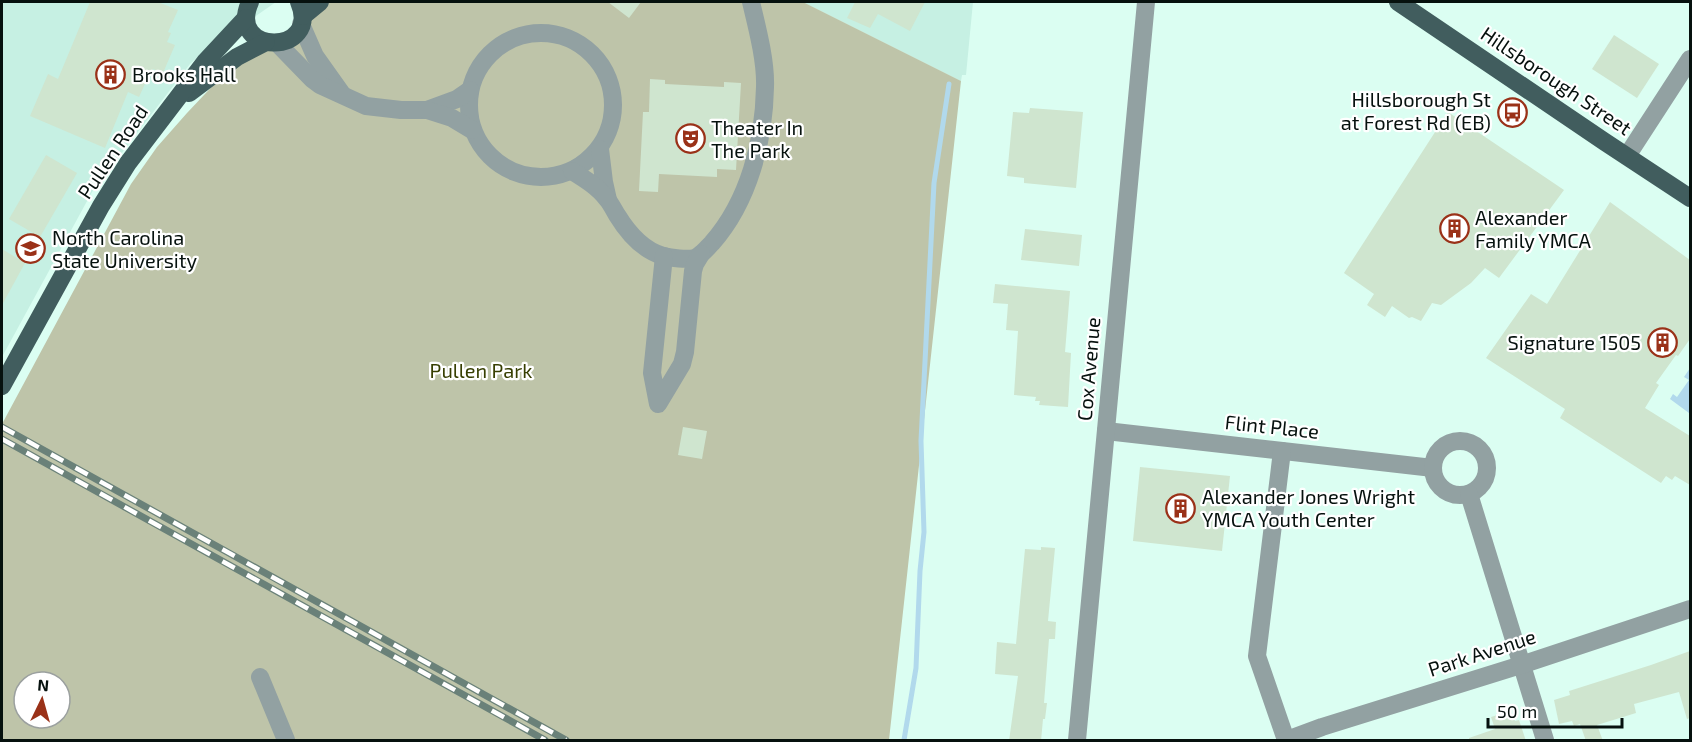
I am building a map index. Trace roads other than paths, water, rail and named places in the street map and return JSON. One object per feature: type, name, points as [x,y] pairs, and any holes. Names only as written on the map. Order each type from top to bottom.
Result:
[{"type":"main road","points":[[301,14],[320,2]]},
{"type":"main road","name":"Hillsborough Street","points":[[1398,2],[1690,198]]},
{"type":"main road","points":[[247,7],[248,26],[252,33],[259,39],[272,43]]},
{"type":"main road","name":"Pullen Road","points":[[2,384],[8,359],[128,163],[247,7]]},
{"type":"main road","name":"Pullen Road","points":[[175,103],[237,57],[292,37],[298,31],[301,14]]},
{"type":"street","points":[[664,256],[652,373],[658,404],[684,358],[695,264],[731,216],[757,153],[763,123],[766,84],[751,2]]},
{"type":"street","name":"Cox Avenue","points":[[1077,741],[1146,2]]},
{"type":"street","points":[[301,14],[315,56],[343,96]]},
{"type":"street","points":[[550,33],[571,39],[589,51],[603,67],[611,86],[614,106],[611,126],[600,149],[589,160],[572,171],[553,177],[532,178],[513,172],[496,162],[482,148],[472,130],[468,110],[470,90],[475,74],[483,61],[495,49],[522,35],[550,33]]},
{"type":"street","points":[[272,43],[312,79],[357,103],[378,109],[427,110],[452,118],[472,130]]},
{"type":"street","points":[[1627,156],[1690,59]]},
{"type":"street","points":[[427,110],[457,99],[470,90]]},
{"type":"street","points":[[600,149],[608,200]]},
{"type":"street","points":[[572,171],[593,185],[608,200],[630,235],[639,243],[664,256],[693,258],[701,254]]},
{"type":"street","name":"Flint Place","points":[[1106,431],[1433,468]]},
{"type":"street","points":[[1464,441],[1478,448],[1486,460],[1488,468],[1482,484],[1469,494],[1452,494],[1444,490],[1434,476],[1434,460],[1443,447],[1450,443],[1464,441]]},
{"type":"street","points":[[1282,451],[1257,656],[1286,741]]},
{"type":"street","points":[[1469,494],[1545,741]]},
{"type":"street","name":"Park Avenue","points":[[1286,741],[1322,727],[1690,609]]},
{"type":"street","points":[[260,677],[286,741]]},
{"type":"water","points":[[1690,368],[1689,413],[1670,399],[1673,394],[1677,397],[1689,380],[1684,377]]},
{"type":"waterway","points":[[904,740],[916,668],[924,532],[921,441],[934,183],[949,84]]},
{"type":"railway","points":[[2,427],[566,740]]},
{"type":"railway","points":[[2,439],[545,740]]},
{"type":"place","name":"Brooks Hall","points":[[111,75]]},
{"type":"place","name":"Hillsborough St at Forest Rd (EB)","points":[[1512,112]]},
{"type":"place","name":"Theater In The Park","points":[[690,139]]},
{"type":"place","name":"Alexander Family YMCA","points":[[1454,229]]},
{"type":"place","name":"North Carolina State University","points":[[31,249]]},
{"type":"place","name":"Signature 1505","points":[[1662,343]]},
{"type":"place","name":"Alexander Jones Wright YMCA Youth Center","points":[[1181,509]]},
{"type":"park label","name":"Pullen Park","points":[[481,371]]}]
